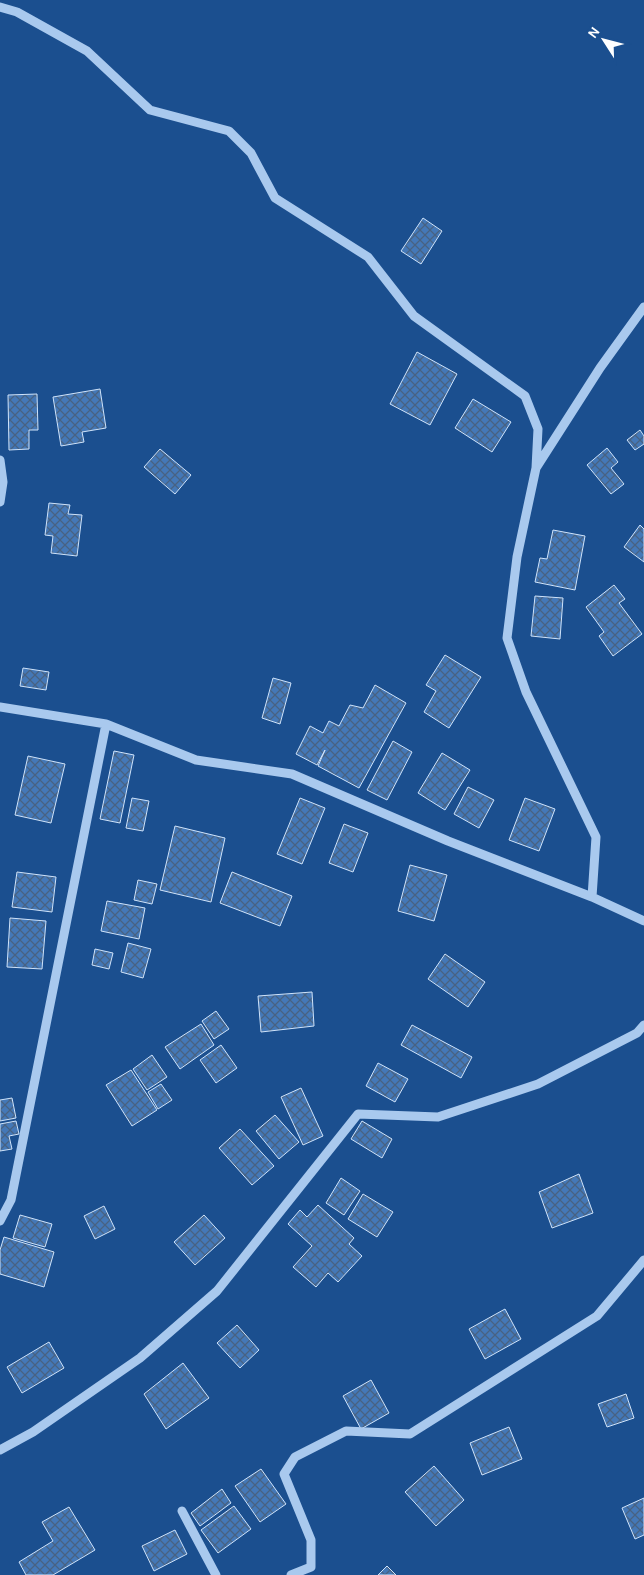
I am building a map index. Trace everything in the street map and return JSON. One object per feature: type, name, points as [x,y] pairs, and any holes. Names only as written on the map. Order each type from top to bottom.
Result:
[{"type":"street","points":[[0,7],[17,12],[88,50],[150,110],[230,131],[251,153],[275,198],[368,257],[414,316],[525,396],[538,429],[536,468],[517,557],[507,638],[526,692],[596,837],[592,897]]},
{"type":"street","points":[[536,468],[600,368],[644,307]]},
{"type":"street","points":[[0,460],[3,482],[0,502]]},
{"type":"street","points":[[0,707],[106,724],[196,760],[292,774],[448,841],[592,897],[644,922]]},
{"type":"street","points":[[0,1222],[12,1200],[106,724]]},
{"type":"street","points":[[0,1450],[33,1432],[140,1358],[216,1291],[358,1114],[438,1118],[538,1084],[637,1033],[644,1025]]},
{"type":"street","points":[[291,1575],[311,1567],[311,1540],[284,1474],[295,1457],[346,1432],[410,1434],[597,1316],[644,1260]]},
{"type":"street","points":[[182,1511],[216,1575]]},
{"type":"building","points":[[423,218],[442,231],[421,264],[401,251]]},
{"type":"building","points":[[417,352],[457,374],[430,425],[390,404]]},
{"type":"building","points":[[100,389],[106,428],[82,432],[84,442],[61,446],[53,397]]},
{"type":"building","points":[[37,394],[38,430],[29,430],[29,449],[9,450],[8,395]]},
{"type":"building","points":[[473,399],[511,422],[492,452],[455,428]]},
{"type":"building","points":[[640,430],[644,436],[644,444],[635,450],[627,440]]},
{"type":"building","points":[[607,448],[618,462],[611,468],[624,484],[611,494],[587,465]]},
{"type":"building","points":[[160,449],[191,475],[175,494],[144,467]]},
{"type":"building","points":[[49,503],[70,505],[68,514],[82,515],[77,556],[51,553],[53,536],[45,535]]},
{"type":"building","points":[[640,525],[644,529],[644,562],[624,547]]},
{"type":"building","points":[[553,530],[585,536],[575,590],[535,582],[540,558],[547,559]]},
{"type":"building","points":[[614,585],[625,599],[619,603],[642,634],[613,656],[599,636],[604,632],[586,607]]},
{"type":"building","points":[[535,596],[563,598],[560,639],[531,636]]},
{"type":"building","points":[[445,655],[481,677],[449,728],[424,712],[436,691],[426,685]]},
{"type":"building","points":[[23,668],[49,672],[46,690],[20,686]]},
{"type":"building","points":[[273,678],[291,683],[280,724],[262,718]]},
{"type":"building","points":[[375,685],[406,703],[359,788],[318,766],[325,750],[317,765],[296,754],[310,726],[323,733],[329,721],[339,726],[350,705],[363,708]]},
{"type":"building","points":[[393,741],[412,752],[387,800],[367,790]]},
{"type":"building","points":[[114,751],[134,755],[120,823],[100,819]]},
{"type":"building","points":[[442,753],[470,770],[445,810],[418,793]]},
{"type":"building","points":[[28,756],[65,764],[51,823],[15,815]]},
{"type":"building","points":[[468,787],[494,800],[479,828],[454,814]]},
{"type":"building","points":[[132,798],[149,801],[143,831],[126,828]]},
{"type":"building","points":[[300,798],[325,808],[302,864],[277,854]]},
{"type":"building","points":[[525,798],[555,809],[539,851],[509,840]]},
{"type":"building","points":[[344,824],[368,833],[353,872],[329,863]]},
{"type":"building","points":[[175,826],[225,838],[211,902],[160,890]]},
{"type":"building","points":[[410,865],[447,875],[434,921],[398,911]]},
{"type":"building","points":[[17,872],[56,877],[52,912],[12,907]]},
{"type":"building","points":[[232,872],[292,896],[280,926],[220,903]]},
{"type":"building","points":[[138,880],[157,884],[152,904],[134,900]]},
{"type":"building","points":[[107,901],[145,908],[139,939],[101,931]]},
{"type":"building","points":[[10,918],[46,921],[42,969],[7,967]]},
{"type":"building","points":[[128,943],[151,949],[143,978],[121,972]]},
{"type":"building","points":[[95,949],[113,953],[109,969],[92,965]]},
{"type":"building","points":[[445,954],[485,982],[468,1007],[428,979]]},
{"type":"building","points":[[312,992],[314,1026],[261,1032],[258,996]]},
{"type":"building","points":[[216,1011],[229,1029],[214,1039],[202,1021]]},
{"type":"building","points":[[201,1024],[214,1045],[180,1069],[165,1047]]},
{"type":"building","points":[[412,1025],[472,1057],[461,1078],[401,1045]]},
{"type":"building","points":[[221,1045],[237,1068],[216,1083],[200,1060]]},
{"type":"building","points":[[152,1055],[167,1077],[147,1090],[133,1069]]},
{"type":"building","points":[[378,1063],[408,1079],[395,1102],[366,1086]]},
{"type":"building","points":[[131,1070],[157,1110],[132,1126],[106,1085]]},
{"type":"building","points":[[161,1084],[172,1100],[158,1109],[148,1092]]},
{"type":"building","points":[[301,1088],[323,1136],[303,1145],[281,1097]]},
{"type":"building","points":[[12,1098],[16,1118],[0,1121],[0,1100]]},
{"type":"building","points":[[275,1115],[299,1142],[279,1159],[256,1131]]},
{"type":"building","points":[[16,1121],[19,1134],[9,1136],[12,1149],[0,1151],[0,1124]]},
{"type":"building","points":[[362,1121],[392,1139],[382,1158],[351,1139]]},
{"type":"building","points":[[240,1129],[274,1166],[252,1185],[219,1148]]},
{"type":"building","points":[[579,1174],[593,1213],[552,1228],[539,1192]]},
{"type":"building","points":[[341,1178],[360,1191],[344,1215],[326,1203]]},
{"type":"building","points":[[363,1194],[393,1212],[377,1237],[348,1219]]},
{"type":"building","points":[[318,1205],[354,1238],[349,1244],[362,1256],[338,1282],[328,1273],[316,1287],[293,1267],[312,1246],[288,1224],[300,1210],[307,1217]]},
{"type":"building","points":[[104,1206],[115,1229],[95,1239],[84,1216]]},
{"type":"building","points":[[20,1215],[52,1224],[45,1247],[13,1238]]},
{"type":"building","points":[[204,1215],[225,1238],[195,1265],[174,1242]]},
{"type":"building","points":[[4,1237],[54,1252],[44,1287],[0,1274],[0,1250]]},
{"type":"building","points":[[505,1309],[521,1339],[485,1359],[469,1329]]},
{"type":"building","points":[[237,1325],[259,1350],[240,1368],[217,1343]]},
{"type":"building","points":[[49,1342],[64,1368],[22,1393],[7,1367]]},
{"type":"building","points":[[183,1363],[209,1398],[166,1429],[144,1394]]},
{"type":"building","points":[[371,1380],[389,1413],[361,1429],[343,1396]]},
{"type":"building","points":[[626,1394],[634,1418],[607,1427],[598,1404]]},
{"type":"building","points":[[509,1427],[522,1459],[482,1475],[470,1443]]},
{"type":"building","points":[[434,1466],[464,1500],[436,1526],[405,1492]]},
{"type":"building","points":[[261,1469],[286,1504],[260,1522],[235,1486]]},
{"type":"building","points":[[222,1489],[231,1503],[200,1526],[191,1513]]},
{"type":"building","points":[[644,1498],[644,1535],[635,1539],[622,1508]]},
{"type":"building","points":[[234,1506],[251,1529],[218,1553],[201,1530]]},
{"type":"building","points":[[69,1507],[95,1550],[53,1575],[26,1575],[19,1562],[53,1541],[42,1522]]},
{"type":"building","points":[[175,1530],[187,1554],[154,1571],[142,1546]]},
{"type":"building","points":[[387,1566],[396,1575],[378,1575]]}]
